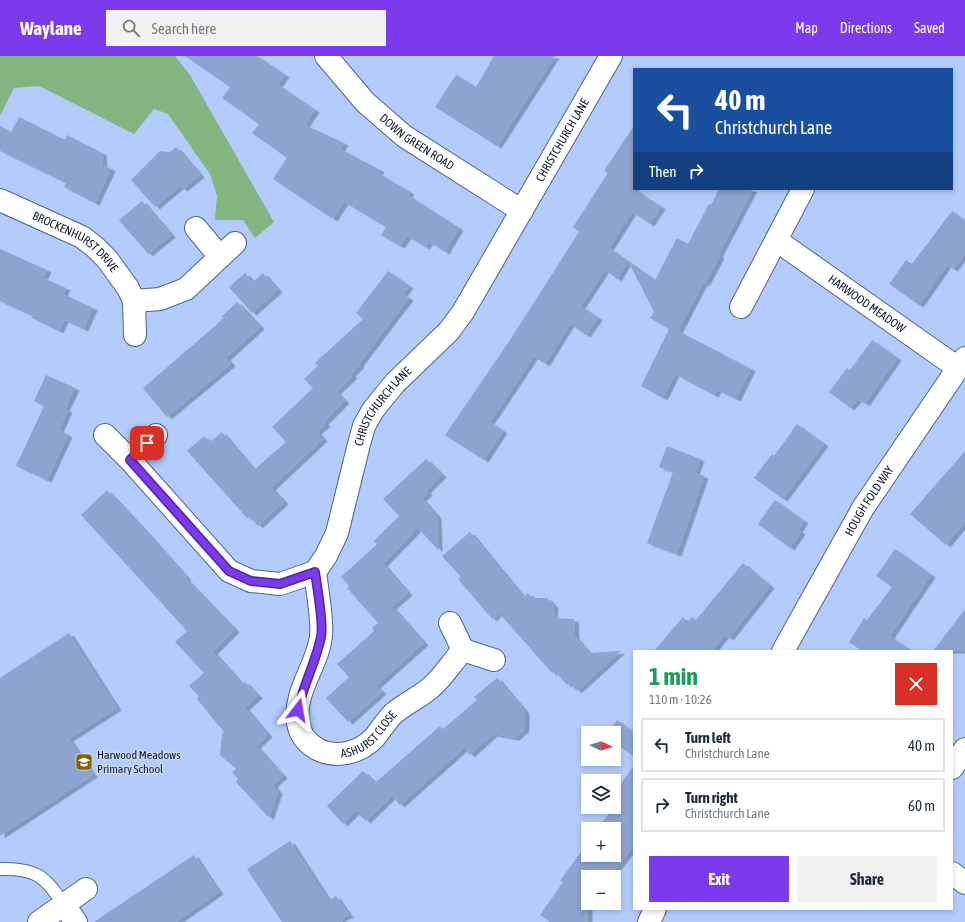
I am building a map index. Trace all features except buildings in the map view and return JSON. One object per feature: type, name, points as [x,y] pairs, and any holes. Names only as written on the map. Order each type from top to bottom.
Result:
[{"type":"street","name":"DOWN GREEN ROAD","points":[[326,56],[365,102],[404,136],[522,212]]},
{"type":"street","name":"CHRISTCHURCH LANE","points":[[315,572],[326,556],[337,533],[358,444],[364,426],[373,410],[395,383],[448,331],[463,312],[522,212],[610,56]]},
{"type":"street","points":[[741,307],[802,190]]},
{"type":"street","name":"BROCKENHURST DRIVE","points":[[0,200],[82,237],[95,247],[123,279],[134,301],[135,335]]},
{"type":"street","points":[[134,301],[160,299],[186,289],[227,250],[196,228]]},
{"type":"street","name":"HARWOOD MEADOW","points":[[776,240],[961,363]]},
{"type":"street","name":"HOUGH FOLD WAY","points":[[784,650],[863,508],[961,363]]},
{"type":"street","points":[[105,435],[130,460],[229,571],[251,581],[280,584],[315,572]]},
{"type":"street","points":[[130,460],[156,435]]},
{"type":"street","name":"ASHURST CLOSE","points":[[315,572],[322,635],[301,693],[298,710],[298,723],[301,734],[309,744],[332,754],[344,754],[356,751],[368,744],[393,714],[430,688],[463,650]]},
{"type":"street","points":[[450,623],[463,650],[494,660]]},
{"type":"street","points":[[953,767],[965,749]]},
{"type":"street","points":[[953,874],[965,883]]},
{"type":"street","points":[[40,922],[70,914],[86,889]]},
{"type":"street","points":[[649,922],[655,910]]},
{"type":"lane","points":[[0,870],[23,870],[35,873],[46,880],[53,887],[70,914]]},
{"type":"green space","points":[[0,56],[175,56],[190,75],[274,222],[255,238],[243,220],[215,220],[217,196],[210,174],[168,114],[154,109],[134,134],[39,86],[14,88],[0,116]]},
{"type":"place","name":"Harwood Meadows Primary School","points":[[84,762]]},
{"type":"route","points":[[147,443],[130,460],[229,571],[251,581],[280,584],[315,572],[322,635],[301,693],[298,710]]}]
